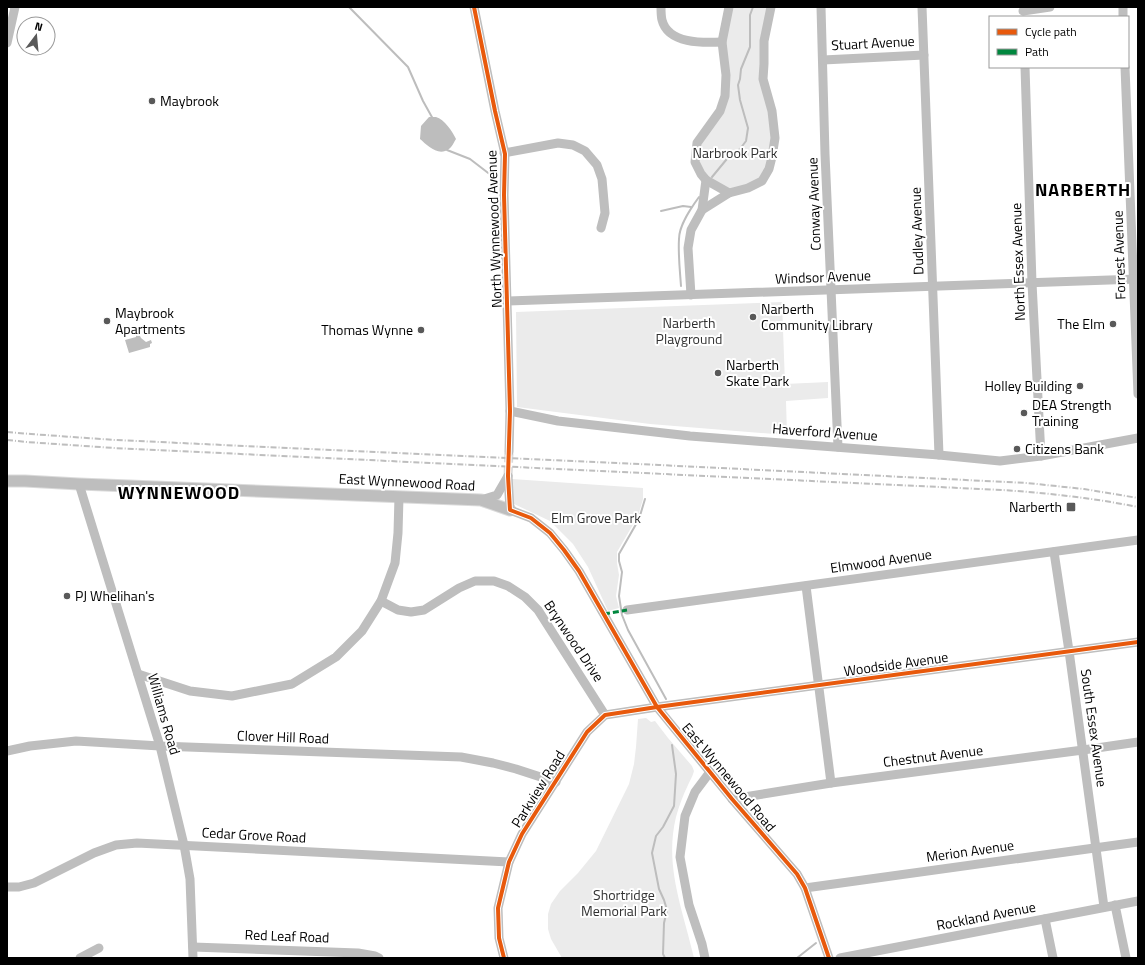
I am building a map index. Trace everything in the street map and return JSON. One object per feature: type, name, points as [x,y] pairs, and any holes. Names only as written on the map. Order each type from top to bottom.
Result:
[{"type":"main road","name":"East Wynnewood Road","points":[[7,481],[481,500],[510,510]]},
{"type":"street","points":[[7,43],[14,7]]},
{"type":"street","name":"North Wynnewood Avenue","points":[[474,7],[504,153],[510,411],[509,452]]},
{"type":"street","points":[[661,7],[662,20],[668,30],[678,38],[689,41],[722,42]]},
{"type":"street","points":[[729,7],[722,42],[726,75],[726,96],[720,111],[697,143],[695,162],[700,174],[706,180],[729,193]]},
{"type":"street","points":[[702,210],[729,193],[748,188],[762,181],[768,169],[772,157],[774,138],[772,110],[763,79],[764,41],[771,7]]},
{"type":"street","name":"Conway Avenue","points":[[821,7],[838,447]]},
{"type":"street","name":"Dudley Avenue","points":[[922,7],[939,455]]},
{"type":"street","points":[[1023,12],[1050,7]]},
{"type":"street","name":"Stuart Avenue","points":[[823,60],[924,55]]},
{"type":"street","name":"North Essex Avenue","points":[[1025,68],[1032,283],[1041,456]]},
{"type":"street","name":"Forrest Avenue","points":[[1125,68],[1136,279],[1138,394]]},
{"type":"street","points":[[504,153],[558,143],[573,145],[585,152],[597,165],[602,179],[605,213],[601,228]]},
{"type":"street","points":[[691,295],[688,248],[691,230],[702,210],[706,180]]},
{"type":"street","name":"Windsor Avenue","points":[[508,302],[1136,279]]},
{"type":"street","name":"Haverford Avenue","points":[[510,411],[558,421],[690,436],[1000,461],[1041,456],[1138,438]]},
{"type":"street","points":[[481,500],[497,495],[508,476],[510,510]]},
{"type":"street","name":"Williams Road","points":[[79,484],[160,746],[184,845],[190,879],[193,958]]},
{"type":"street","points":[[138,674],[190,691],[232,696],[292,684],[336,657],[362,631],[381,601],[395,563],[398,533],[399,496]]},
{"type":"street","name":"East Wynnewood Road","points":[[510,510],[531,518],[550,533],[564,550],[580,571],[657,707],[732,799],[797,874],[805,888],[829,958]]},
{"type":"street","name":"Elmwood Avenue","points":[[627,610],[1138,540]]},
{"type":"street","name":"South Essex Avenue","points":[[1054,552],[1104,907]]},
{"type":"street","name":"Brynwood Drive","points":[[381,601],[398,610],[411,612],[424,610],[459,588],[475,581],[494,581],[508,586],[525,597],[538,610],[605,715]]},
{"type":"street","points":[[806,586],[831,783]]},
{"type":"street","name":"Woodside Avenue","points":[[657,707],[1138,642]]},
{"type":"street","points":[[605,715],[657,707]]},
{"type":"street","name":"Parkview Road","points":[[504,958],[499,938],[498,908],[509,862],[522,834],[587,732],[605,715]]},
{"type":"street","name":"Clover Hill Road","points":[[7,751],[30,746],[76,741],[160,746],[461,757],[516,769],[556,782]]},
{"type":"street","name":"Chestnut Avenue","points":[[732,799],[831,783],[1138,742]]},
{"type":"street","points":[[705,958],[689,905],[680,857],[685,816],[695,792],[710,772]]},
{"type":"street","name":"Merion Avenue","points":[[805,888],[1138,842]]},
{"type":"street","name":"Cedar Grove Road","points":[[7,887],[19,887],[34,883],[94,853],[116,845],[184,845],[509,862]]},
{"type":"street","name":"Rockland Avenue","points":[[840,958],[1138,901]]},
{"type":"street","points":[[1115,905],[1126,958]]},
{"type":"street","points":[[1045,919],[1053,958]]},
{"type":"street","name":"Red Leaf Road","points":[[193,947],[302,955],[358,953],[379,958]]},
{"type":"street","points":[[80,958],[98,948]]},
{"type":"green space","name":"Narbrook Park","points":[[729,7],[771,7],[763,79],[775,138],[762,181],[729,193],[701,174],[697,143],[725,96],[722,42]]},
{"type":"green space","name":"Narberth Playground","points":[[782,302],[785,384],[828,382],[828,398],[786,401],[787,435],[650,424],[517,407],[516,312]]},
{"type":"green space","name":"Elm Grove Park","points":[[512,479],[643,488],[643,499],[638,516],[617,552],[619,575],[616,596],[619,608],[608,611],[588,567],[573,544],[550,521],[512,503]]},
{"type":"green space","name":"Shortridge Memorial Park","points":[[646,718],[651,722],[655,721],[692,766],[694,771],[676,817],[672,853],[676,888],[694,958],[562,958],[551,939],[548,929],[548,914],[551,904],[560,891],[578,873],[596,851],[629,784],[634,764],[638,719]]},
{"type":"shaded area","points":[[429,117],[439,118],[453,133],[456,139],[449,149],[441,152],[437,151],[429,147],[420,139],[421,126]]},
{"type":"shaded area","points":[[139,334],[146,342],[151,340],[152,343],[150,344],[150,347],[129,353],[125,340],[136,337],[136,335]]},
{"type":"waterway","points":[[349,7],[408,67],[423,101],[433,119]]},
{"type":"waterway","points":[[712,177],[731,154],[740,149],[746,141],[748,128],[740,100],[738,85],[741,69],[750,47],[750,15],[753,7]]},
{"type":"waterway","points":[[447,149],[470,159],[496,179]]},
{"type":"waterway","points":[[681,286],[679,251],[681,228],[692,206],[699,197]]},
{"type":"waterway","points":[[661,211],[683,206],[691,207]]},
{"type":"waterway","points":[[645,499],[639,519],[619,554],[622,572],[619,596],[622,615],[628,630],[666,699]]},
{"type":"waterway","points":[[665,958],[663,954],[664,923],[667,910],[659,889],[652,853],[656,836],[663,827],[674,806],[676,774],[672,745]]},
{"type":"waterway","points":[[797,958],[816,943]]},
{"type":"tunnel","points":[[508,476],[509,452]]},
{"type":"railway","points":[[7,432],[115,440],[1027,483],[1084,489],[1138,498]]},
{"type":"railway","points":[[7,440],[114,448],[1002,490],[1070,496],[1138,507]]},
{"type":"marked path","points":[[604,614],[627,610]]},
{"type":"cycle path","points":[[474,7],[505,154],[504,195],[510,411],[508,476],[510,510],[531,518],[550,533],[564,550],[579,571],[657,707],[732,799],[797,874],[805,888],[829,958]]},
{"type":"cycle path","points":[[504,958],[499,938],[498,908],[509,862],[522,834],[587,732],[605,715],[1138,642]]},
{"type":"place","name":"Maybrook","points":[[152,101]]},
{"type":"place","name":"Narberth Community Library","points":[[753,317]]},
{"type":"place","name":"Maybrook Apartments","points":[[107,321]]},
{"type":"place","name":"The Elm","points":[[1113,324]]},
{"type":"place","name":"Thomas Wynne","points":[[421,330]]},
{"type":"place","name":"Narberth Skate Park","points":[[718,373]]},
{"type":"place","name":"Holley Building","points":[[1080,386]]},
{"type":"place","name":"DEA Strength Training","points":[[1024,413]]},
{"type":"place","name":"Citizens Bank","points":[[1017,449]]},
{"type":"place","name":"Narberth","points":[[1071,507]]},
{"type":"place","name":"PJ Whelihan's","points":[[67,596]]},
{"type":"district","name":"NARBERTH","points":[[1083,190]]},
{"type":"district","name":"WYNNEWOOD","points":[[179,493]]}]
